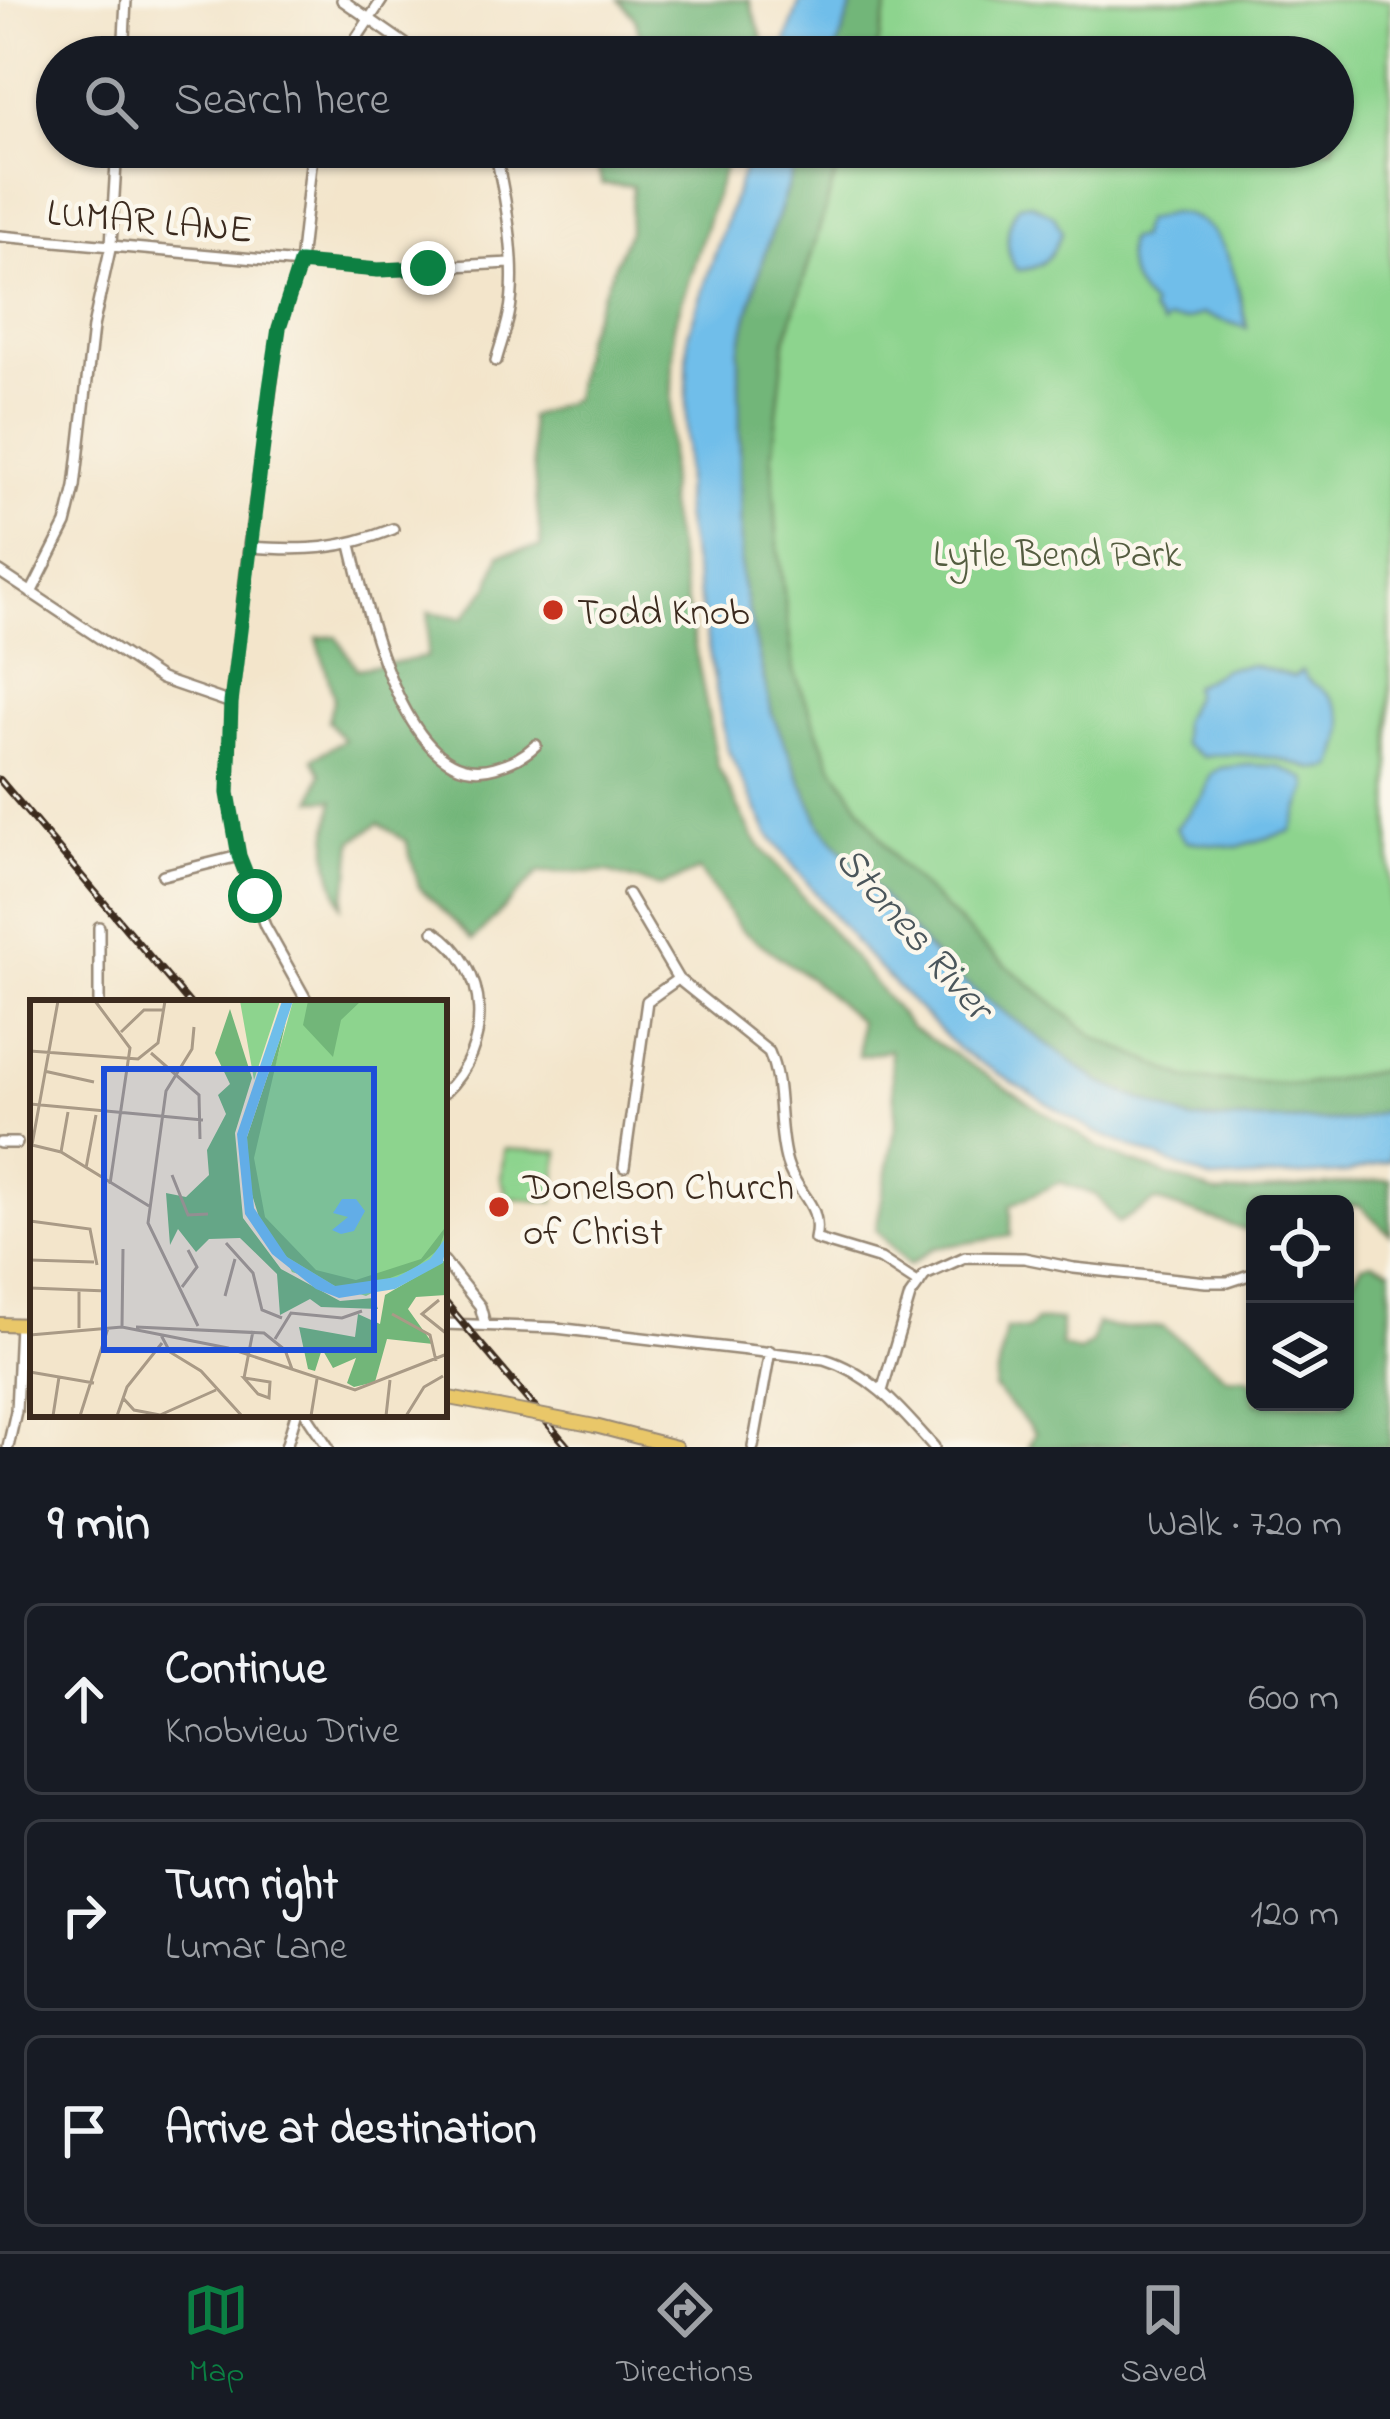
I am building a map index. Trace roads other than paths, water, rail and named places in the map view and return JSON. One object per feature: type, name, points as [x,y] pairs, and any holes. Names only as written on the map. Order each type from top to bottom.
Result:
[{"type":"main road","points":[[0,1324],[26,1324]]},
{"type":"main road","points":[[447,1397],[676,1447]]},
{"type":"street","points":[[124,36],[126,0]]},
{"type":"street","points":[[342,0],[392,36]]},
{"type":"street","points":[[357,36],[382,0]]},
{"type":"street","points":[[31,593],[61,536],[75,488],[93,327],[111,245],[116,168]]},
{"type":"street","points":[[306,1000],[265,926],[239,856],[228,793],[231,703],[249,547],[279,328],[300,263],[311,168]]},
{"type":"street","points":[[496,361],[510,311],[510,263],[499,168]]},
{"type":"street","name":"LUMAR LANE","points":[[0,236],[378,270],[510,263]]},
{"type":"street","points":[[249,547],[306,551],[351,545],[393,529]]},
{"type":"street","points":[[351,545],[374,635],[419,734],[431,750],[453,766],[476,772],[523,758],[536,745]]},
{"type":"street","points":[[0,572],[161,679],[231,703]]},
{"type":"street","points":[[164,875],[239,856]]},
{"type":"street","points":[[628,894],[678,980],[769,1052],[776,1069],[785,1158],[814,1207],[818,1218],[815,1239],[881,1259],[919,1284]]},
{"type":"street","points":[[99,927],[99,1000]]},
{"type":"street","points":[[434,931],[450,942],[475,978],[481,1018],[470,1060],[447,1090]]},
{"type":"street","points":[[624,1167],[647,1000],[678,980]]},
{"type":"street","points":[[0,1143],[17,1143]]},
{"type":"street","points":[[882,1391],[905,1310],[919,1284],[925,1275],[965,1257],[1024,1258],[1206,1282],[1246,1276]]},
{"type":"street","points":[[447,1265],[480,1306],[485,1324]]},
{"type":"street","points":[[8,1447],[26,1324]]},
{"type":"street","points":[[447,1324],[556,1328],[840,1364],[882,1391],[934,1447]]},
{"type":"street","points":[[753,1447],[770,1352]]},
{"type":"street","points":[[308,1417],[328,1447]]},
{"type":"street","points":[[289,1442],[315,1431]]},
{"type":"water","points":[[800,0],[854,0],[841,36],[788,36]]},
{"type":"water","points":[[744,168],[794,168],[762,261],[739,351],[741,578],[772,714],[821,826],[945,969],[1099,1082],[1190,1120],[1353,1121],[1390,1109],[1390,1161],[1347,1173],[1212,1180],[1093,1131],[958,1049],[864,953],[769,835],[727,748],[684,515],[688,334]]},
{"type":"water","points":[[1031,203],[1054,216],[1062,232],[1046,260],[1017,270],[1008,246],[1009,228],[1019,205]]},
{"type":"water","points":[[1170,213],[1206,225],[1218,239],[1234,273],[1247,328],[1202,314],[1167,320],[1163,325],[1151,312],[1152,306],[1131,276],[1128,239],[1138,238],[1144,221]]},
{"type":"water","points":[[1252,665],[1294,677],[1302,671],[1330,696],[1343,723],[1333,767],[1310,768],[1247,755],[1203,757],[1183,744],[1181,723],[1194,694],[1192,687],[1226,668]]},
{"type":"water","points":[[1248,765],[1277,766],[1306,779],[1308,787],[1291,831],[1237,847],[1186,841],[1176,828],[1203,796],[1211,774]]},
{"type":"railway","points":[[0,780],[186,1000]]},
{"type":"railway","points":[[447,1305],[568,1447]]},
{"type":"place","name":"Todd Knob","points":[[553,610]]},
{"type":"place","name":"Donelson Church of Christ","points":[[499,1207]]},
{"type":"park label","name":"Lytle Bend Park","points":[[1057,552]]},
{"type":"water label","name":"Stones River","points":[[916,931]]}]
